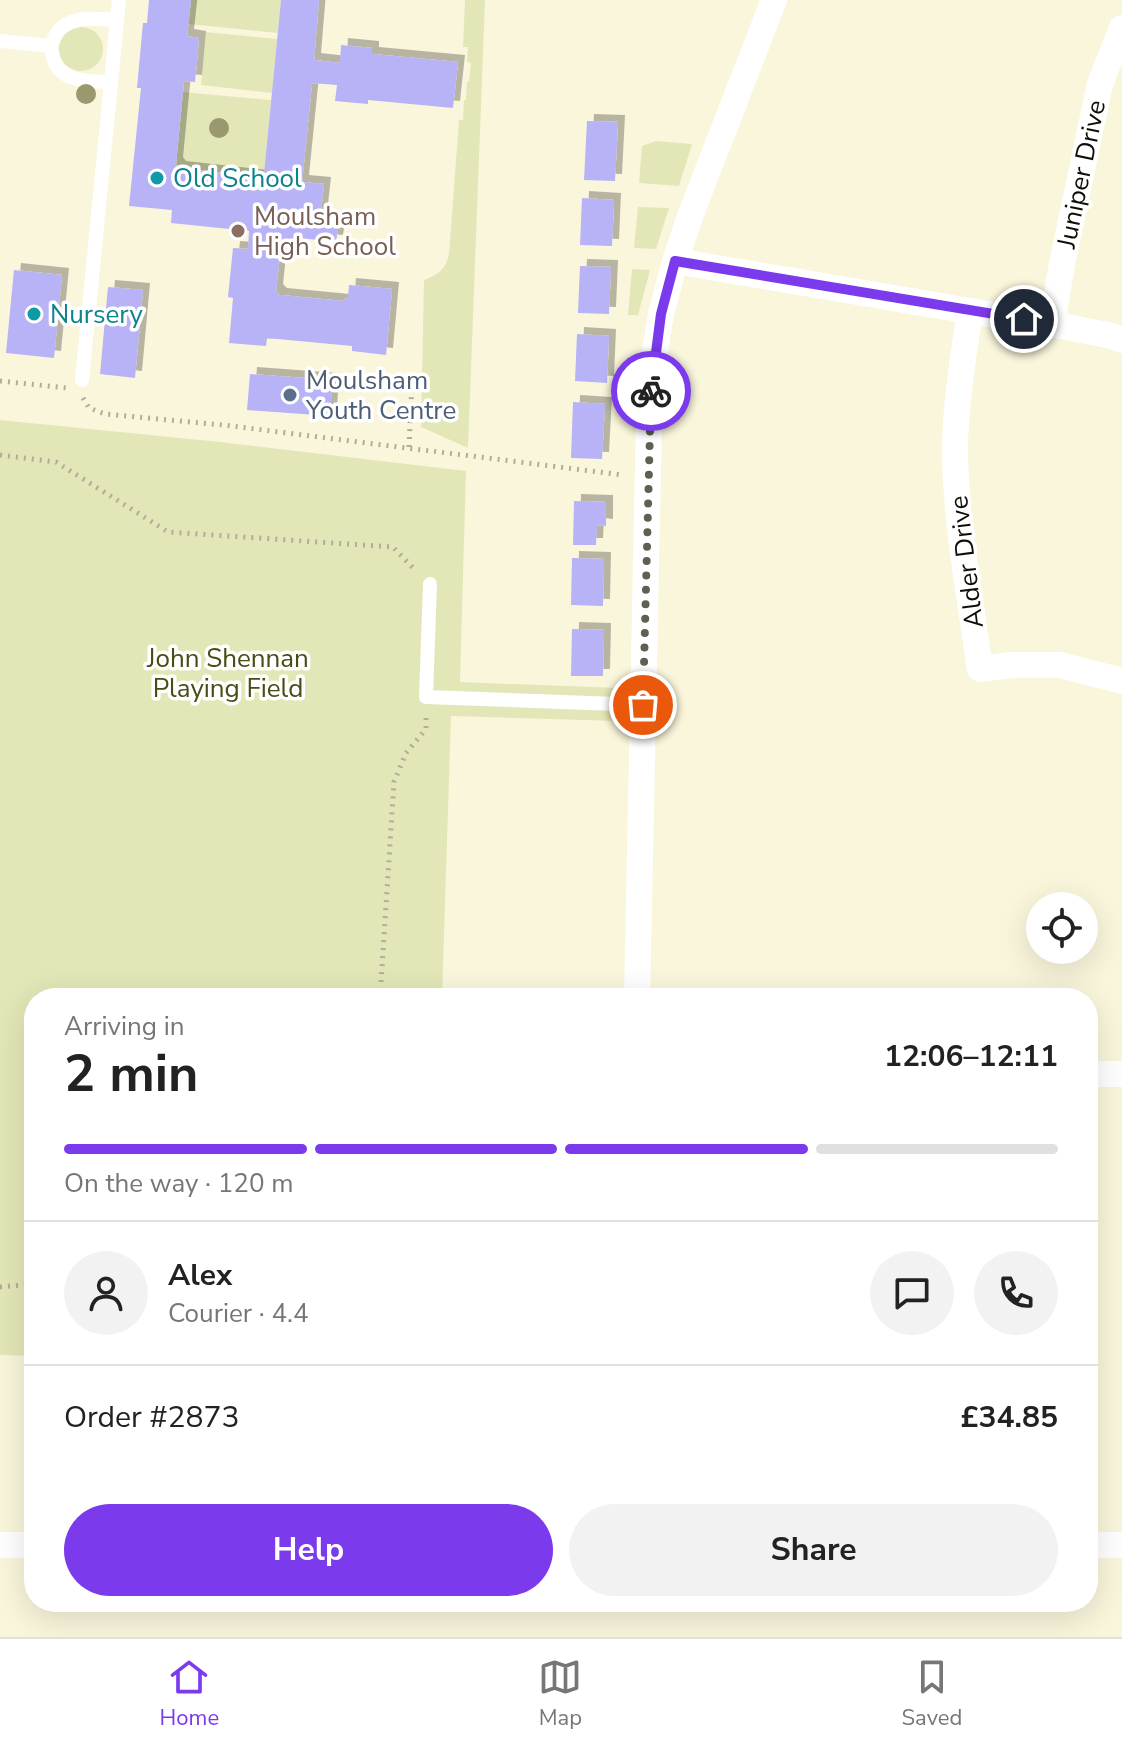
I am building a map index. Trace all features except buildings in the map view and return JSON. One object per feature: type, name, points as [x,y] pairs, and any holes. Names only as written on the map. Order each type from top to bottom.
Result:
[{"type":"street","points":[[637,988],[652,370],[661,314],[675,261],[774,0]]},
{"type":"street","name":"Juniper Drive","points":[[1052,324],[1100,84],[1122,28]]},
{"type":"street","points":[[675,261],[1052,324],[1122,340]]},
{"type":"street","name":"Alder Drive","points":[[970,311],[957,405],[955,452],[957,495],[980,669],[1011,665],[1060,665],[1122,681]]},
{"type":"street","points":[[1098,1074],[1122,1074]]},
{"type":"street","points":[[0,1545],[24,1545]]},
{"type":"street","points":[[1098,1545],[1122,1545]]},
{"type":"lane","points":[[82,385],[119,0]]},
{"type":"lane","points":[[111,82],[65,75],[56,65],[50,46],[59,29],[74,21],[117,20]]},
{"type":"lane","points":[[0,41],[50,46]]},
{"type":"lane","points":[[430,584],[426,697],[643,705]]},
{"type":"path","points":[[0,381],[82,385],[84,400],[89,408],[105,414],[223,425],[648,478]]},
{"type":"path","points":[[409,447],[412,381]]},
{"type":"path","points":[[0,455],[56,462],[168,532],[393,547],[430,584]]},
{"type":"path","points":[[381,988],[394,782],[406,753],[426,729],[426,697]]},
{"type":"path","points":[[0,1287],[24,1285]]},
{"type":"green space","points":[[191,0],[281,0],[278,33],[188,24]]},
{"type":"green space","points":[[465,0],[485,0],[468,448],[421,427],[424,280],[441,271],[449,254],[459,120],[463,120],[471,63],[467,62],[468,47],[463,47]]},
{"type":"green space","points":[[81,27],[97,33],[103,49],[97,65],[81,71],[65,65],[59,49],[65,33]]},
{"type":"green space","points":[[206,32],[277,39],[272,93],[201,85]]},
{"type":"green space","points":[[183,92],[271,100],[264,173],[261,177],[179,168],[176,164]]},
{"type":"green space","points":[[656,141],[692,144],[679,186],[639,183],[642,146]]},
{"type":"green space","points":[[638,207],[669,208],[656,249],[634,248]]},
{"type":"green space","points":[[632,269],[650,270],[638,315],[628,315]]},
{"type":"green space","name":"John Shennan Playing Field","points":[[0,420],[466,471],[460,682],[619,688],[618,721],[451,716],[442,988],[24,988],[24,1356],[0,1355]]},
{"type":"way so far","points":[[643,705],[651,391]]},
{"type":"place","name":"Old School","points":[[157,178]]},
{"type":"place","name":"Moulsham High School","points":[[238,231]]},
{"type":"place","name":"Nursery","points":[[34,314]]},
{"type":"place","name":"Moulsham Youth Centre","points":[[290,395]]},
{"type":"route","points":[[651,391],[661,314],[675,261],[1024,319]]}]
